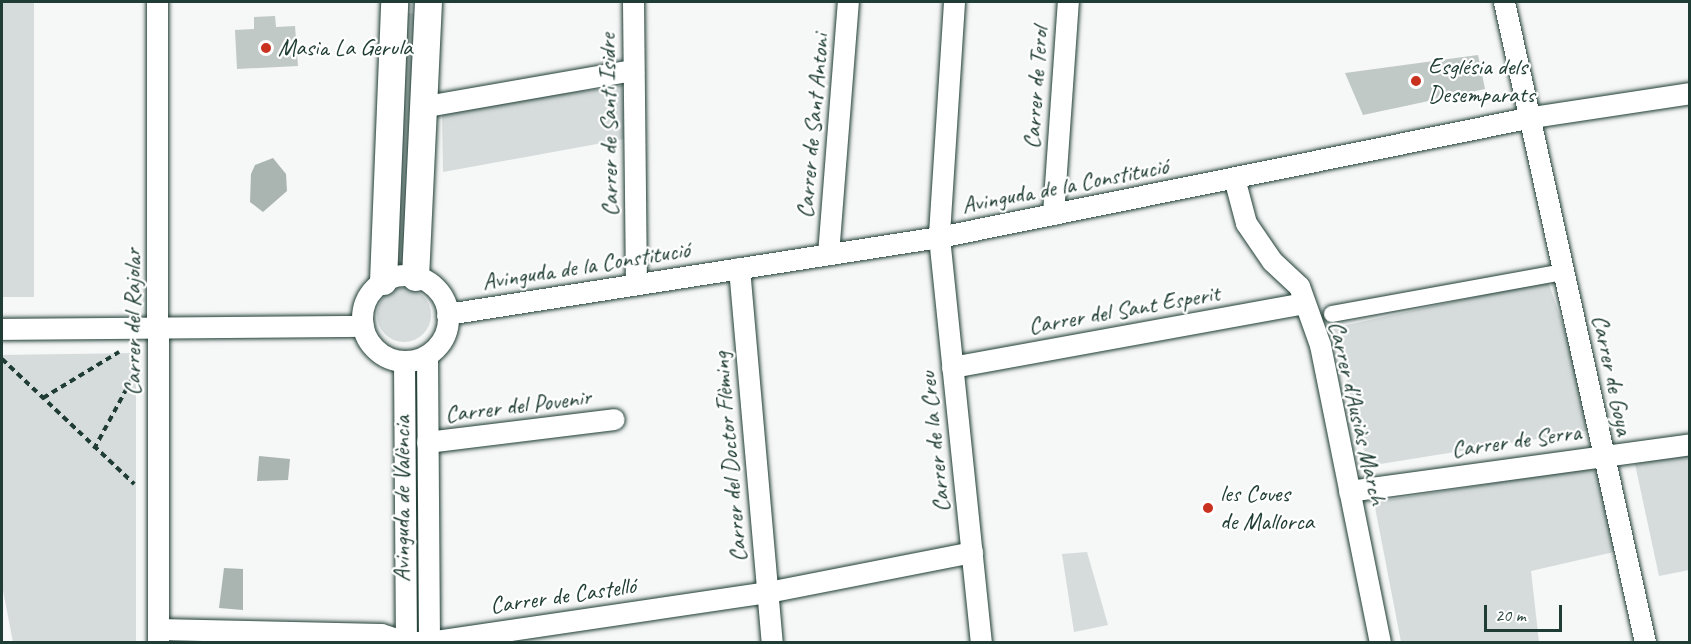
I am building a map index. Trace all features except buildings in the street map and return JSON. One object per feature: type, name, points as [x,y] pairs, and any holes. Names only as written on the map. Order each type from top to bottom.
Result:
[{"type":"street","name":"Carrer del Rajolar","points":[[157,2],[158,636]]},
{"type":"street","points":[[383,281],[415,277],[436,290],[447,314],[443,337],[427,355],[404,361],[382,355],[363,326],[366,300],[383,281],[394,2]]},
{"type":"street","points":[[415,277],[426,106],[428,2]]},
{"type":"street","name":"Carrer de Santi Isidre","points":[[633,2],[633,70],[638,142],[636,284]]},
{"type":"street","name":"Carrer de Sant Antoni","points":[[828,254],[848,2]]},
{"type":"street","name":"Carrer de la Creu","points":[[954,2],[939,237],[981,642]]},
{"type":"street","name":"Carrer de Terol","points":[[1053,214],[1068,2]]},
{"type":"street","name":"Carrer de Goya","points":[[1504,2],[1532,117],[1645,642]]},
{"type":"street","points":[[426,106],[633,70]]},
{"type":"street","name":"Avinguda de la Constitució","points":[[447,314],[939,237],[1532,117],[1689,93]]},
{"type":"street","name":"Carrer d'Ausiàs March","points":[[1234,178],[1246,223],[1272,261],[1299,286],[1320,345],[1380,642]]},
{"type":"street","name":"Carrer del Doctor Flèming","points":[[739,268],[772,642]]},
{"type":"street","points":[[1332,314],[1564,272]]},
{"type":"street","name":"Carrer del Sant Esperit","points":[[952,367],[1304,303]]},
{"type":"street","points":[[2,329],[363,326]]},
{"type":"street","name":"Avinguda de València","points":[[427,355],[429,642]]},
{"type":"street","name":"Avinguda de València","points":[[404,361],[406,642]]},
{"type":"street","name":"Carrer del Povenir","points":[[427,442],[614,419]]},
{"type":"street","name":"Carrer de Serra","points":[[1349,491],[1603,454],[1689,444]]},
{"type":"street","name":"Carrer de Castelló","points":[[158,636],[381,634],[406,642],[429,642],[768,592],[972,552]]},
{"type":"path","points":[[43,398],[159,328]]},
{"type":"path","points":[[2,359],[94,449],[159,506]]},
{"type":"path","points":[[94,449],[137,369]]},
{"type":"shaded area","points":[[2,2],[34,2],[34,297],[2,297]]},
{"type":"shaded area","points":[[407,13],[419,14],[411,268],[394,266]]},
{"type":"shaded area","points":[[622,86],[624,139],[443,172],[442,109]]},
{"type":"shaded area","points":[[273,158],[286,174],[287,191],[263,212],[250,202],[251,174],[255,165]]},
{"type":"shaded area","points":[[1548,281],[1598,429],[1368,466],[1333,328]]},
{"type":"shaded area","points":[[404,288],[414,290],[423,296],[429,305],[431,315],[429,325],[423,334],[414,340],[404,342],[394,340],[385,334],[379,325],[377,315],[379,305],[385,296],[394,290]]},
{"type":"shaded area","points":[[136,353],[136,642],[13,642],[2,585],[2,355]]},
{"type":"shaded area","points":[[412,393],[421,393],[421,599],[412,599]]},
{"type":"shaded area","points":[[1689,453],[1689,570],[1659,576],[1635,464]]},
{"type":"shaded area","points":[[259,456],[290,459],[288,480],[257,481]]},
{"type":"shaded area","points":[[1590,468],[1610,485],[1618,551],[1531,571],[1539,642],[1401,642],[1374,502]]},
{"type":"shaded area","points":[[1087,552],[1108,625],[1074,632],[1062,554]]},
{"type":"shaded area","points":[[224,568],[243,569],[243,610],[219,608]]},
{"type":"place","name":"Masia La Gerula","points":[[266,48]]},
{"type":"place","name":"Església dels Desemparats","points":[[1416,81]]},
{"type":"place","name":"les Coves de Mallorca","points":[[1208,508]]}]
